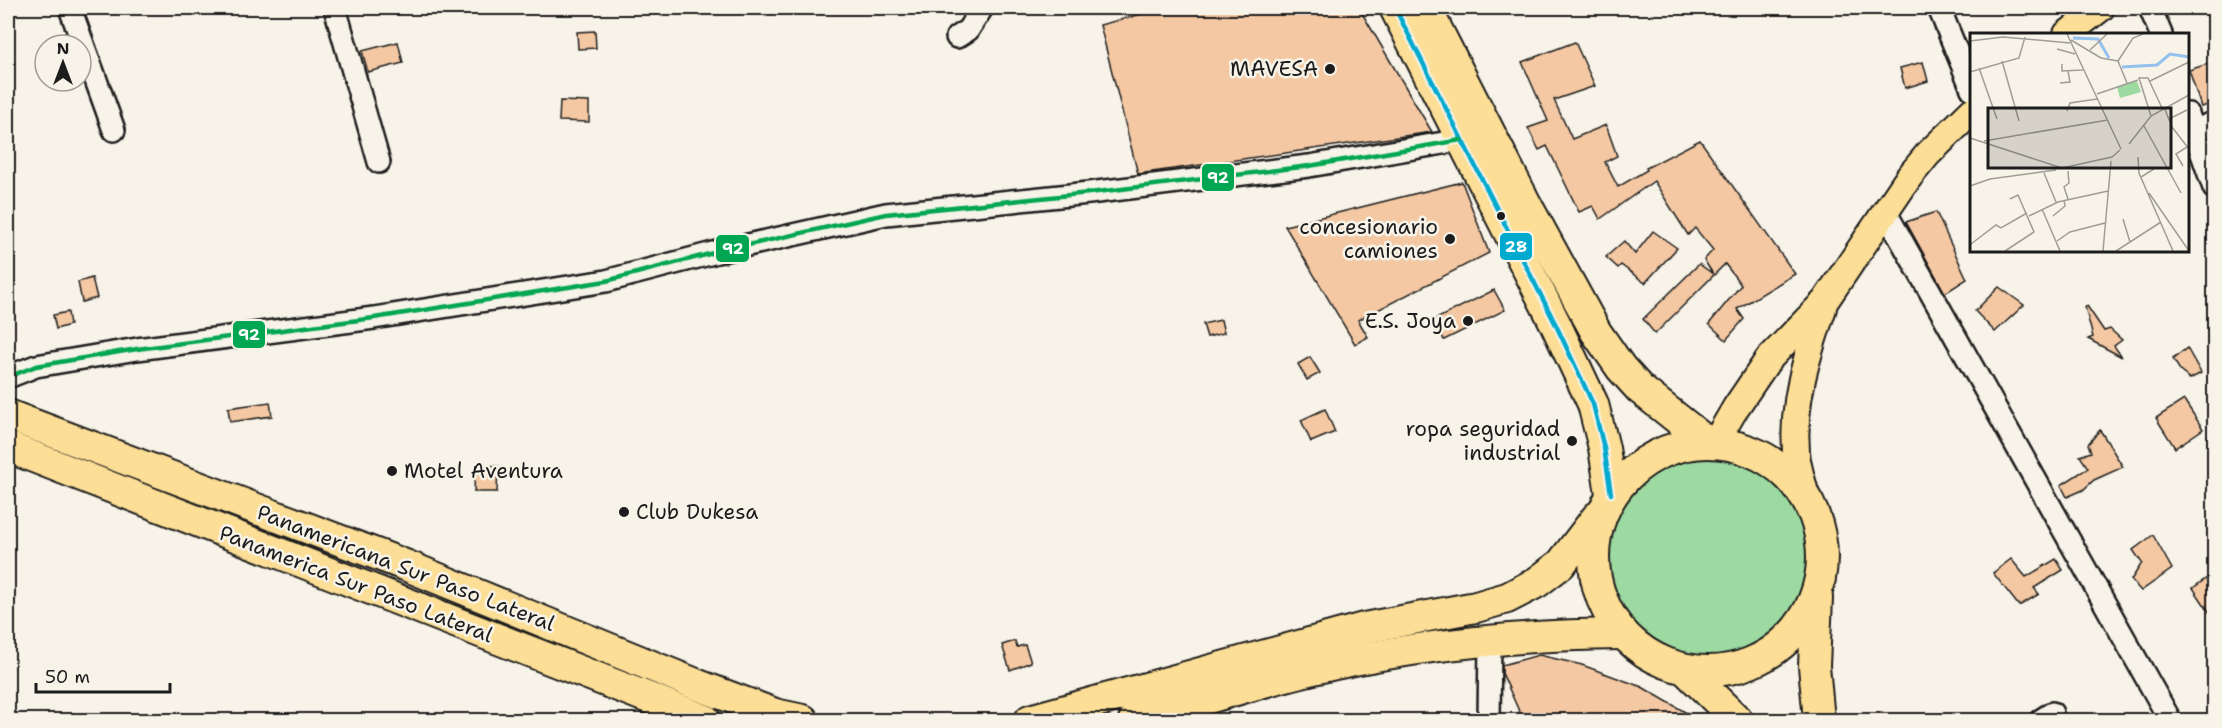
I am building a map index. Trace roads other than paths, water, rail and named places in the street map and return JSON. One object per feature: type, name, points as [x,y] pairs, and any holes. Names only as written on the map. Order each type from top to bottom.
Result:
[{"type":"highway","points":[[1395,8],[1555,323],[1593,404],[1604,448],[1606,504],[1593,544],[1594,577],[1604,608],[1623,634],[1641,650],[1655,658],[1685,669],[1719,671],[1751,663],[1780,646],[1803,621],[1818,592]]},
{"type":"highway","points":[[1426,8],[1526,204],[1596,332],[1621,368],[1641,389],[1711,443]]},
{"type":"highway","name":"Panamericana Sur Paso Lateral","points":[[8,415],[405,565],[698,685],[775,714],[804,720]]},
{"type":"highway","points":[[1030,720],[1364,628],[1476,607],[1508,598],[1536,584],[1561,564],[1632,470],[1657,454],[1685,445],[1711,443],[1742,447],[1767,459],[1789,476],[1806,497],[1817,520],[1822,543],[1814,666],[1819,720]]},
{"type":"highway","name":"Panamerica Sur Paso Lateral","points":[[8,447],[705,720]]},
{"type":"highway","points":[[1134,720],[1306,671],[1422,648],[1549,635],[1623,634]]},
{"type":"highway","points":[[1685,669],[1737,720]]},
{"type":"main road","points":[[2068,33],[2101,8]]},
{"type":"main road","points":[[1711,443],[1768,360],[1825,301],[1885,211],[1928,154],[1970,112]]},
{"type":"main road","points":[[1806,497],[1796,454],[1797,400],[1802,371],[1825,301]]},
{"type":"street","points":[[70,8],[114,130]]},
{"type":"street","points":[[335,8],[379,162]]},
{"type":"street","points":[[957,37],[968,30],[982,8]]},
{"type":"street","points":[[1939,8],[1970,86]]},
{"type":"street","points":[[2150,8],[2161,33]]},
{"type":"street","points":[[2214,122],[2190,123],[2214,189]]},
{"type":"street","points":[[8,377],[36,366],[137,349],[374,318],[606,281],[717,252],[886,214],[1077,194],[1297,167],[1421,149],[1461,140]]},
{"type":"street","points":[[1885,211],[2170,720]]},
{"type":"street","points":[[1489,720],[1490,640]]},
{"type":"place","name":"MAVESA","points":[[1330,69]]},
{"type":"place","name":"concesionario camiones","points":[[1450,239]]},
{"type":"place","name":"E.S. Joya","points":[[1468,321]]},
{"type":"place","name":"ropa seguridad industrial","points":[[1572,441]]},
{"type":"place","name":"Motel Aventura","points":[[392,471]]},
{"type":"place","name":"Club Dukesa","points":[[624,512]]}]
